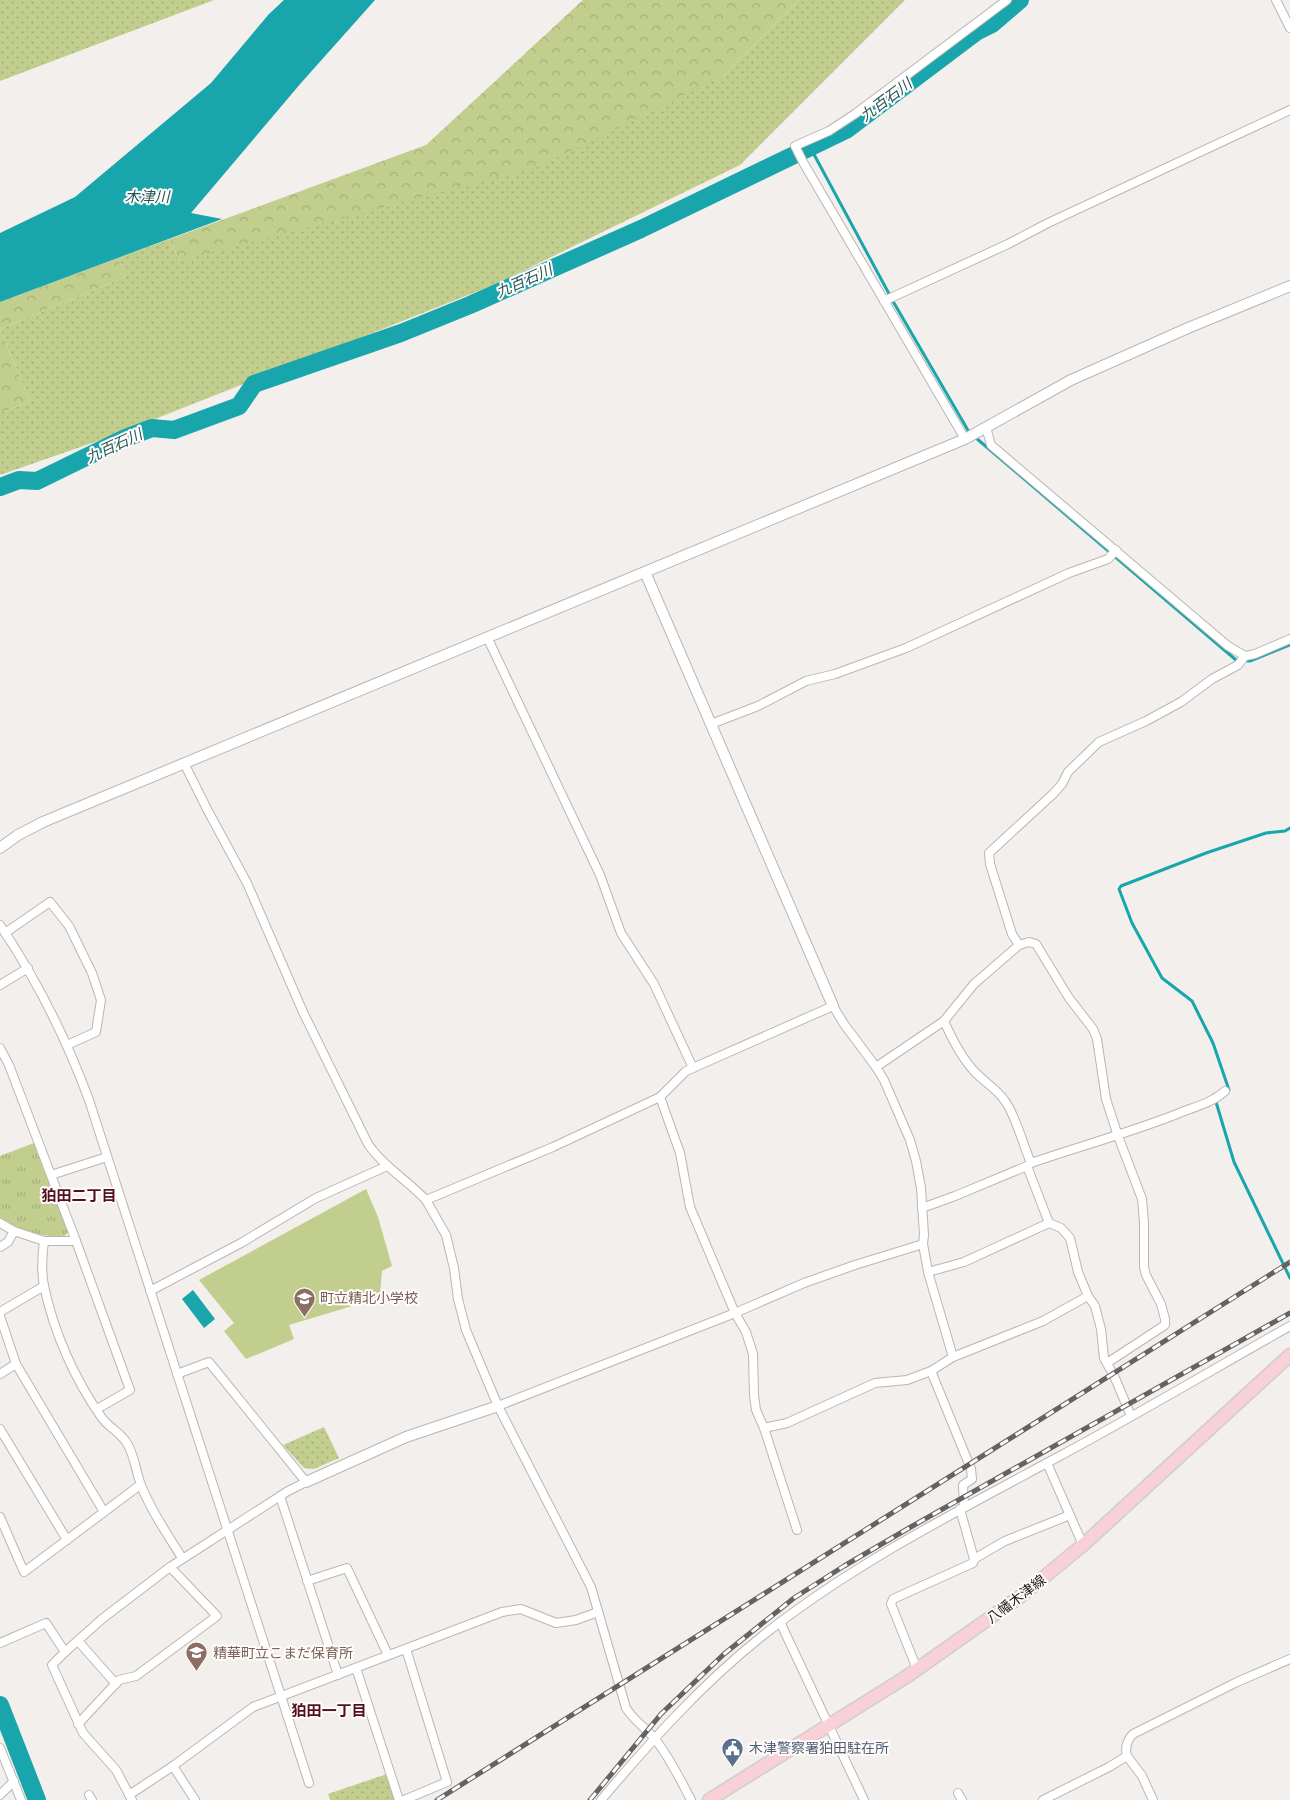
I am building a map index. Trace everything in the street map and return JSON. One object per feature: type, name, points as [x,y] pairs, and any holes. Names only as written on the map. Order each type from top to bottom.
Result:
[{"type":"main road","name":"八幡木津線","points":[[709,1800],[917,1669],[1013,1602],[1083,1545],[1290,1355]]},
{"type":"street","points":[[965,439],[795,146],[829,131],[855,114],[1007,0]]},
{"type":"street","points":[[1276,0],[1290,28]]},
{"type":"street","points":[[885,301],[1290,110]]},
{"type":"street","points":[[0,848],[18,835],[43,822],[965,439],[1071,380],[1188,328],[1290,286]]},
{"type":"street","points":[[986,427],[991,446],[1228,646],[1245,656]]},
{"type":"street","points":[[711,724],[758,706],[806,681],[835,674],[906,648],[1069,573],[1108,559],[1116,550]]},
{"type":"street","points":[[645,572],[833,1006],[884,1080],[910,1140],[916,1162],[922,1208],[924,1235],[922,1244],[928,1272],[953,1357]]},
{"type":"street","points":[[487,637],[600,876],[621,933],[654,984],[692,1068]]},
{"type":"street","points":[[1019,945],[1012,934],[990,864],[989,853],[1053,794],[1062,784],[1068,772],[1099,742],[1146,722],[1181,702],[1212,680],[1238,665],[1245,656],[1255,654],[1290,639]]},
{"type":"street","points":[[184,763],[247,883],[304,1012],[363,1135],[374,1152],[387,1166],[416,1189],[426,1200],[446,1235],[466,1330],[498,1406],[591,1588],[626,1708],[633,1719],[654,1738],[670,1760],[691,1800]]},
{"type":"street","points":[[5,933],[50,902],[69,926],[92,973],[101,1000],[96,1032],[67,1045]]},
{"type":"street","points":[[0,925],[28,968],[67,1045],[88,1100],[309,1783]]},
{"type":"street","points":[[876,1067],[944,1021],[974,984],[1019,945],[1029,942],[1036,944],[1069,998],[1093,1029],[1097,1039],[1106,1099],[1142,1199],[1144,1267],[1146,1275],[1161,1304],[1165,1319],[1165,1325],[1107,1363]]},
{"type":"street","points":[[0,985],[28,968]]},
{"type":"street","points":[[426,1200],[553,1146],[660,1097],[686,1071],[833,1006]]},
{"type":"street","points":[[944,1021],[966,1061],[1006,1102],[1049,1223]]},
{"type":"street","points":[[0,1048],[9,1065],[51,1175],[130,1390],[97,1409]]},
{"type":"street","points":[[922,1208],[1029,1164],[1118,1136],[1217,1098],[1225,1091]]},
{"type":"street","points":[[660,1097],[680,1153],[690,1207],[735,1314],[746,1332],[753,1354],[756,1410],[764,1428],[797,1530]]},
{"type":"street","points":[[51,1175],[107,1157]]},
{"type":"street","points":[[150,1291],[240,1243],[316,1198],[387,1166]]},
{"type":"street","points":[[928,1272],[964,1262],[1049,1223],[1061,1228],[1070,1238],[1078,1272],[1088,1296],[1095,1306],[1101,1329],[1104,1358],[1131,1416]]},
{"type":"street","points":[[0,1224],[44,1241],[76,1241]]},
{"type":"street","points":[[0,1247],[8,1242],[14,1231]]},
{"type":"street","points":[[44,1241],[42,1263],[44,1286],[63,1347],[77,1377],[97,1409],[108,1425],[120,1433],[129,1446],[140,1485],[151,1508],[182,1558]]},
{"type":"street","points":[[598,1612],[576,1620],[556,1623],[521,1609],[502,1612],[253,1707],[131,1798],[116,1770],[83,1733],[52,1665],[102,1619],[170,1566],[280,1496],[306,1482],[406,1437],[498,1406],[735,1314],[846,1268],[922,1244]]},
{"type":"street","points":[[0,1312],[44,1286]]},
{"type":"street","points":[[764,1428],[787,1423],[875,1383],[907,1380],[931,1371],[953,1357],[1043,1321],[1088,1296]]},
{"type":"street","points":[[0,1316],[16,1364],[104,1512]]},
{"type":"street","points":[[601,1800],[654,1738],[719,1672],[780,1622],[849,1576],[962,1508],[1047,1463],[1290,1326]]},
{"type":"street","points":[[177,1374],[210,1362],[306,1482]]},
{"type":"street","points":[[0,1374],[16,1364]]},
{"type":"street","points":[[931,1371],[971,1469],[972,1479],[963,1485],[962,1508],[974,1559]]},
{"type":"street","points":[[0,1430],[67,1540]]},
{"type":"street","points":[[1047,1463],[1083,1545]]},
{"type":"street","points":[[0,1517],[24,1572],[140,1485]]},
{"type":"street","points":[[280,1496],[338,1675]]},
{"type":"street","points":[[917,1669],[891,1604],[893,1599],[973,1563],[974,1559],[1005,1541],[1070,1515]]},
{"type":"street","points":[[78,1724],[119,1680],[136,1676],[217,1616],[170,1566]]},
{"type":"street","points":[[307,1581],[347,1568],[388,1655]]},
{"type":"street","points":[[0,1643],[46,1622],[65,1652]]},
{"type":"street","points":[[780,1622],[864,1800]]},
{"type":"street","points":[[78,1641],[116,1684]]},
{"type":"street","points":[[404,1800],[447,1782],[406,1649]]},
{"type":"street","points":[[1153,1800],[1142,1776],[1127,1756],[1125,1750],[1129,1738],[1133,1734],[1237,1682],[1290,1659]]},
{"type":"street","points":[[356,1668],[399,1800]]},
{"type":"street","points":[[0,1748],[21,1800]]},
{"type":"street","points":[[1043,1800],[1127,1756]]},
{"type":"street","points":[[173,1766],[195,1800]]},
{"type":"street","points":[[0,1795],[14,1781]]},
{"type":"green space","points":[[0,0],[214,0],[0,81]]},
{"type":"green space","points":[[583,0],[799,0],[723,76],[540,166],[179,261],[170,239],[426,145]]},
{"type":"green space","points":[[799,0],[905,0],[740,165],[496,284],[112,436],[0,475],[0,413],[30,401],[0,329],[125,277],[118,258],[170,239],[179,261],[723,76]]},
{"type":"green space","points":[[118,258],[125,277],[0,329],[0,302]]},
{"type":"green space","points":[[0,329],[30,401],[0,413]]},
{"type":"green space","points":[[34,1143],[68,1232],[64,1237],[47,1236],[31,1232],[0,1220],[0,1156]]},
{"type":"green space","points":[[366,1189],[378,1217],[392,1266],[382,1271],[380,1294],[372,1300],[289,1325],[294,1339],[246,1359],[224,1331],[234,1323],[199,1280]]},
{"type":"green space","points":[[324,1427],[339,1458],[314,1469],[304,1468],[283,1445]]},
{"type":"green space","points":[[387,1774],[395,1800],[330,1800],[328,1794]]},
{"type":"water","name":"木津川","points":[[284,0],[375,0],[301,83],[191,213],[222,219],[0,302],[0,233],[75,197],[211,83],[269,14]]},
{"type":"water","points":[[193,1290],[215,1319],[204,1328],[182,1299]]},
{"type":"waterway","name":"九百石川","points":[[0,487],[19,480],[37,481],[123,439],[152,428],[174,430],[239,406],[254,384],[401,333],[470,305],[641,229],[846,130],[976,32],[992,24],[1020,0]]},
{"type":"waterway","points":[[810,147],[894,303],[969,432],[1236,660],[1250,661],[1290,645]]},
{"type":"waterway","points":[[1226,1092],[1229,1090],[1213,1043],[1192,1001],[1162,978],[1132,923],[1119,889],[1121,886],[1206,853],[1266,833],[1285,831],[1290,828]]},
{"type":"waterway","points":[[1218,1100],[1216,1102],[1234,1162],[1290,1278]]},
{"type":"waterway","points":[[0,1705],[37,1800]]},
{"type":"railway","points":[[437,1800],[1290,1262]]},
{"type":"railway","points":[[590,1800],[661,1714],[724,1654],[794,1598],[909,1528],[1290,1313]]},
{"type":"place","name":"町立精北小学校","points":[[304,1317]]},
{"type":"place","name":"精華町立こまだ保育所","points":[[197,1672]]},
{"type":"place","name":"木津警察署狛田駐在所","points":[[733,1767]]},
{"type":"district","name":"狛田二丁目","points":[[79,1196]]},
{"type":"district","name":"狛田一丁目","points":[[329,1711]]}]
